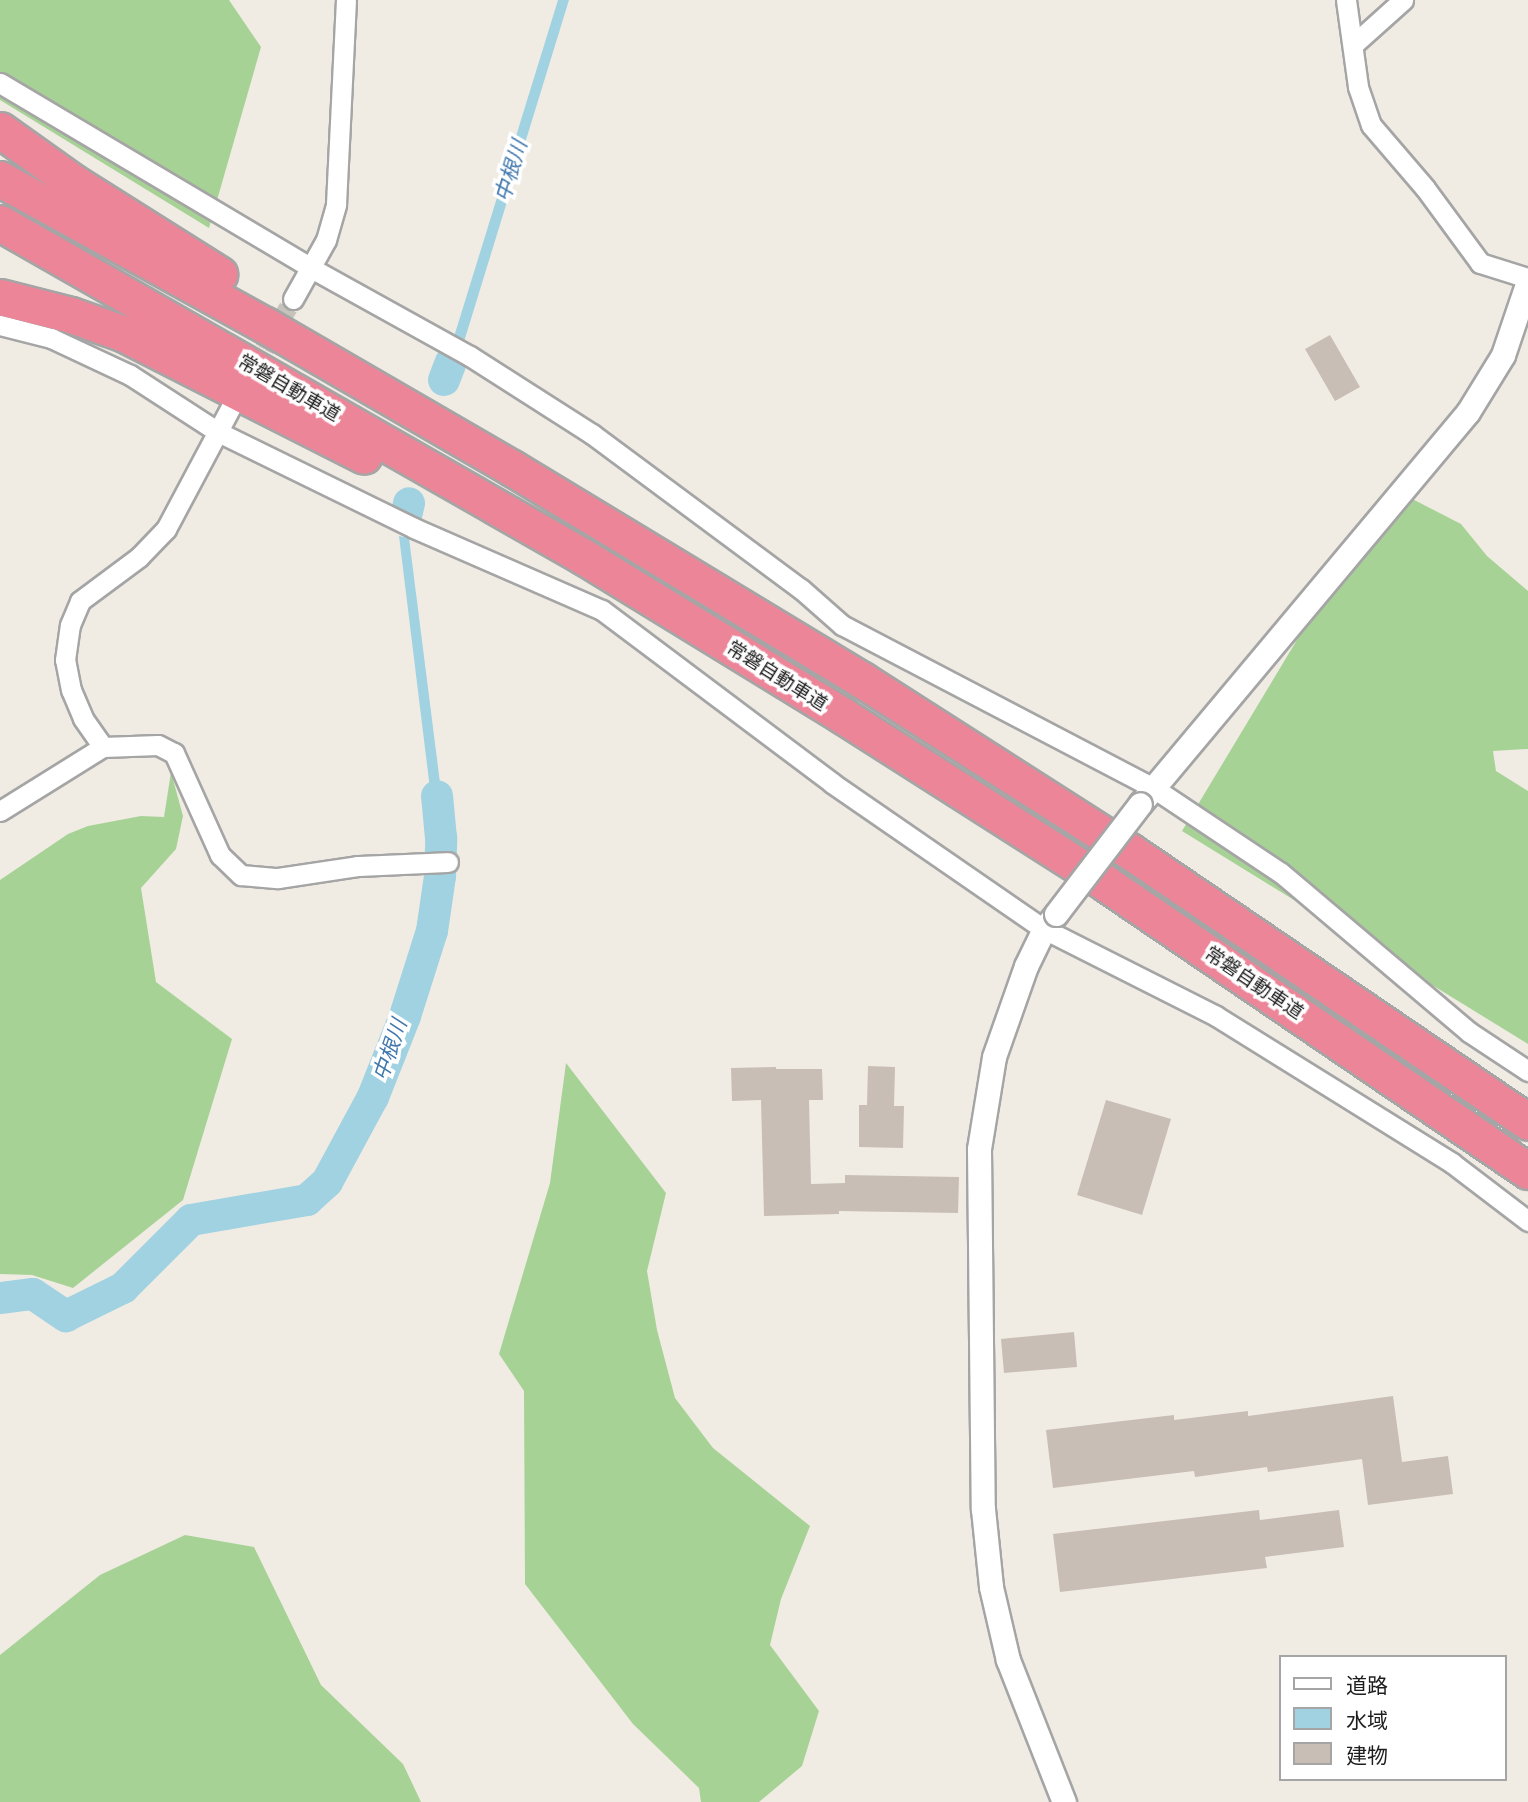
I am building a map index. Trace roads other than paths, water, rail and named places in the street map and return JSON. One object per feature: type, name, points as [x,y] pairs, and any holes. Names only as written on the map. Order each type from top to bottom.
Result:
[{"type":"highway","points":[[0,131],[73,182],[275,310],[512,468]]},
{"type":"highway","name":"常磐自動車道","points":[[0,178],[265,325],[512,468],[862,680],[1096,829],[1528,1122]]},
{"type":"highway","name":"常磐自動車道","points":[[0,223],[584,557],[831,708],[1108,885],[1528,1171]]},
{"type":"highway","points":[[0,297],[71,315],[122,333],[344,447],[584,557]]},
{"type":"street","points":[[293,299],[326,240],[336,204],[346,0]]},
{"type":"street","points":[[1064,1802],[1008,1660],[991,1587],[983,1509],[979,1149],[994,1058],[1026,966],[1050,922],[1146,795],[1468,412],[1503,355],[1528,279],[1480,263],[1425,188],[1371,125],[1358,86],[1346,0]]},
{"type":"street","points":[[1354,44],[1403,0]]},
{"type":"street","points":[[0,83],[311,268],[470,356],[592,434],[801,589],[842,625],[1281,873],[1469,1032],[1528,1071]]},
{"type":"street","points":[[0,325],[51,338],[130,375],[218,432],[414,528],[602,610],[832,783],[1050,922],[1216,1016],[1452,1163],[1528,1221]]},
{"type":"street","points":[[103,747],[83,719],[71,690],[65,660],[70,625],[80,601],[139,557],[166,529],[232,405]]},
{"type":"street","points":[[0,811],[103,747],[158,745],[174,753],[220,855],[240,876],[278,878],[357,866],[439,861]]},
{"type":"water","points":[[558,0],[569,0],[463,345],[453,340]]},
{"type":"water","points":[[399,536],[409,538],[447,838],[436,838]]},
{"type":"waterway","name":"中根川","points":[[444,380],[451,362]]},
{"type":"waterway","name":"中根川","points":[[407,512],[409,503]]},
{"type":"waterway","name":"中根川","points":[[0,1298],[33,1294],[66,1316],[123,1288],[191,1220],[307,1200],[327,1182],[373,1097],[405,1016],[432,931],[440,876],[441,838],[437,796]]},
{"type":"tunnel","points":[[250,374],[293,299]]}]
